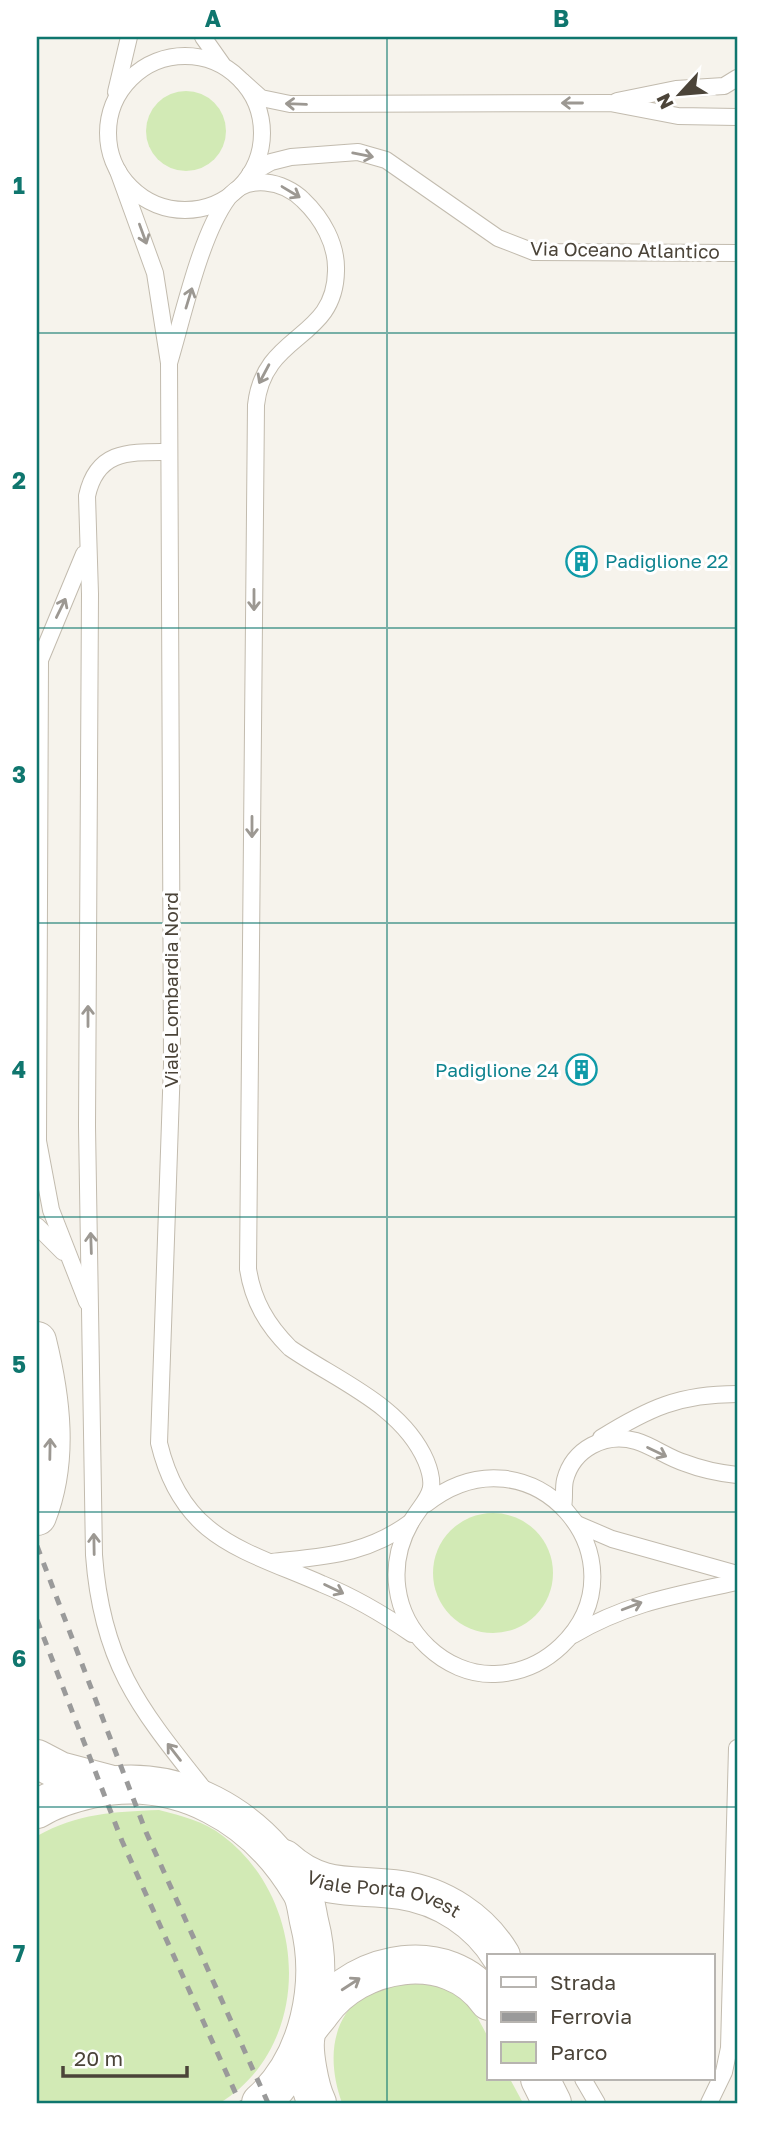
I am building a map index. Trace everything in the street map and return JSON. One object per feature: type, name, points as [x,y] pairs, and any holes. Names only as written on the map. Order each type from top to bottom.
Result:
[{"type":"street","points":[[37,1341],[48,1392],[50,1453],[48,1478],[37,1516]]},
{"type":"street","points":[[37,1759],[61,1771],[111,1785]]},
{"type":"street","points":[[37,1809],[75,1793],[111,1785],[159,1785],[216,1805],[262,1839],[302,1893],[315,1944],[314,1994],[306,2034],[310,2089],[317,2103]]},
{"type":"street","name":"Viale Porta Ovest","points":[[262,1839],[291,1866],[318,1883],[402,1890],[442,1903],[476,1925],[499,1954]]},
{"type":"street","points":[[261,2103],[290,2067],[306,2034],[330,2000],[352,1982],[396,1965],[422,1964],[463,1977],[487,1999]]},
{"type":"street","points":[[540,2080],[552,2103]]},
{"type":"lane","points":[[129,37],[108,126],[109,149],[118,171],[132,190],[151,203],[171,209],[193,210],[229,197],[255,183],[267,182],[287,187],[313,209],[333,248],[337,269],[335,291],[328,309],[316,323],[277,354],[264,370],[258,386],[256,405],[250,1280],[262,1313],[290,1348],[389,1412],[414,1438],[431,1476],[432,1490],[426,1504]]},
{"type":"lane","points":[[203,37],[223,66],[261,98],[290,104],[610,103],[678,116],[737,117]]},
{"type":"lane","points":[[113,103],[125,83],[143,68],[162,59],[181,55],[202,58],[223,66]]},
{"type":"lane","points":[[610,103],[676,89],[723,86],[737,78]]},
{"type":"lane","points":[[229,197],[250,174],[258,159],[262,142],[261,120],[242,81]]},
{"type":"lane","name":"Via Oceano Atlantico","points":[[250,174],[271,162],[291,157],[358,152],[386,160],[498,238],[534,252],[737,253]]},
{"type":"lane","name":"Viale Lombardia Nord","points":[[118,171],[155,273],[169,363],[173,1064],[159,1443],[173,1488],[187,1508],[228,1544],[376,1610],[418,1638]]},
{"type":"lane","name":"Viale Lombardia Nord","points":[[169,363],[208,240],[229,197]]},
{"type":"lane","points":[[168,452],[122,453],[98,469],[90,481],[87,496],[90,594],[87,1126],[97,1595],[124,1678],[143,1713],[216,1805]]},
{"type":"lane","points":[[40,660],[46,640],[82,566],[87,541]]},
{"type":"lane","points":[[37,640],[40,660],[38,1141],[51,1210],[78,1274],[93,1324]]},
{"type":"lane","points":[[37,1226],[63,1252],[78,1274]]},
{"type":"lane","points":[[563,1507],[565,1482],[571,1466],[590,1445],[643,1412],[665,1403],[709,1394],[737,1394]]},
{"type":"lane","points":[[590,1445],[620,1438],[637,1441],[661,1454],[711,1472],[737,1475]]},
{"type":"lane","points":[[271,1562],[365,1549],[388,1539],[411,1522],[426,1504],[444,1490],[464,1482],[505,1478],[547,1491],[577,1524],[587,1545],[592,1568],[590,1592],[584,1615],[571,1636]]},
{"type":"lane","points":[[411,1522],[396,1562],[396,1581],[398,1600],[418,1638],[435,1654],[454,1665],[494,1674],[515,1672],[535,1665],[571,1636],[604,1617],[645,1601],[737,1582]]},
{"type":"lane","points":[[577,1524],[612,1539],[737,1574]]},
{"type":"lane","points":[[709,2103],[724,2071],[729,2048],[737,1748]]},
{"type":"lane","points":[[584,2080],[597,2103]]},
{"type":"green space","points":[[186,91],[201,94],[214,103],[223,116],[226,131],[223,146],[214,159],[201,168],[186,171],[171,168],[158,159],[149,146],[146,131],[149,116],[158,103],[171,94]]},
{"type":"green space","points":[[493,1513],[516,1518],[535,1531],[548,1550],[553,1573],[548,1596],[535,1615],[516,1628],[493,1633],[470,1628],[451,1615],[438,1596],[433,1573],[438,1550],[451,1531],[470,1518]]},
{"type":"green space","points":[[159,1810],[200,1823],[223,1836],[251,1864],[272,1897],[285,1934],[289,1972],[285,2010],[272,2046],[251,2078],[220,2103],[37,2103],[37,1836],[82,1818]]},
{"type":"green space","points":[[402,1981],[445,1987],[461,1996],[474,2011],[487,2035],[487,2080],[511,2080],[523,2103],[342,2103],[334,2061],[337,2033],[350,2008],[375,1989]]},
{"type":"railway","points":[[37,1546],[146,1832],[268,2103]]},
{"type":"railway","points":[[37,1620],[122,1841],[240,2103]]},
{"type":"place","name":"Padiglione 22","points":[[582,561]]},
{"type":"place","name":"Padiglione 24","points":[[582,1070]]}]
